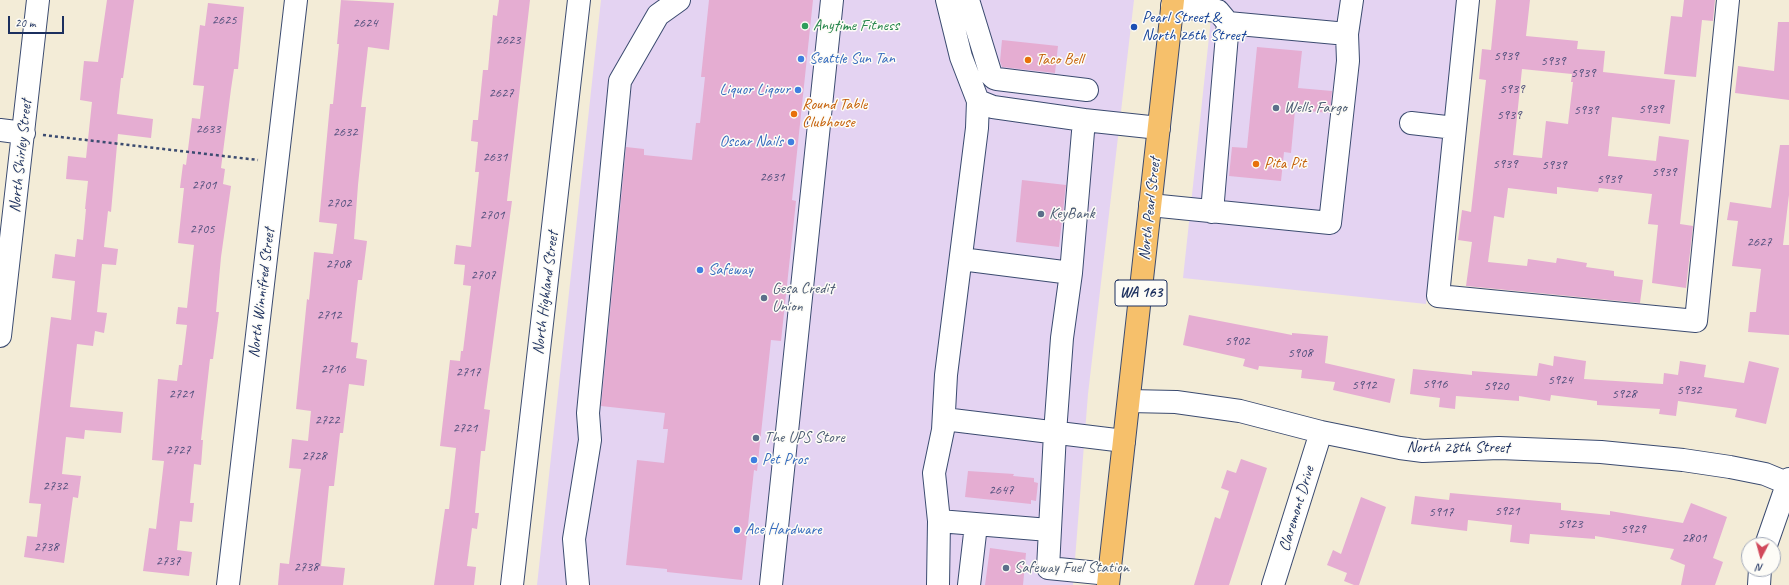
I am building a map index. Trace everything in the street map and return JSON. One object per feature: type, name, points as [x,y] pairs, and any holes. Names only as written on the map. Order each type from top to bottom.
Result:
[{"type":"main road","name":"North Pearl Street","points":[[1109,579],[1173,3]]},
{"type":"street","name":"North Shirley Street","points":[[0,336],[38,0]]},
{"type":"street","name":"North Winnifred Street","points":[[228,585],[296,0]]},
{"type":"street","name":"North Highland Street","points":[[512,585],[579,0]]},
{"type":"street","points":[[578,585],[574,539],[590,440],[588,414],[620,81],[658,15],[679,0]]},
{"type":"street","points":[[771,585],[832,0]]},
{"type":"street","points":[[942,584],[939,521],[934,473],[944,419],[946,375],[977,128],[978,101],[961,57],[947,0]]},
{"type":"street","points":[[968,0],[991,75],[994,78],[1087,90]]},
{"type":"street","points":[[1150,205],[1330,223],[1348,61],[1347,34],[1352,0]]},
{"type":"street","points":[[1468,0],[1438,296],[1696,321],[1728,0]]},
{"type":"street","points":[[1173,3],[1218,11],[1228,23],[1212,212]]},
{"type":"street","points":[[1228,23],[1347,34]]},
{"type":"street","points":[[978,101],[993,107],[1084,120],[1159,128]]},
{"type":"street","points":[[1084,120],[1071,273],[1062,338],[1049,530],[1048,568],[1109,579]]},
{"type":"street","points":[[1411,123],[1455,128]]},
{"type":"street","points":[[0,130],[24,133]]},
{"type":"street","points":[[961,258],[1071,273]]},
{"type":"street","name":"North 28th Street","points":[[1129,401],[1176,402],[1240,410],[1321,432],[1380,445],[1423,451],[1499,448],[1601,452],[1683,460],[1765,474],[1788,482]]},
{"type":"street","points":[[944,419],[1124,442]]},
{"type":"street","name":"Claremont Drive","points":[[1273,585],[1321,432]]},
{"type":"street","points":[[1769,537],[1788,482]]},
{"type":"street","points":[[939,521],[1049,530]]},
{"type":"street","points":[[969,585],[976,525]]},
{"type":"path","points":[[24,133],[277,163]]},
{"type":"shaded area","points":[[601,0],[1134,0],[1088,394],[1073,585],[537,585]]},
{"type":"shaded area","points":[[1213,0],[1458,0],[1426,304],[1183,278]]},
{"type":"building","points":[[107,0],[134,0],[123,78],[121,78],[117,114],[153,119],[151,138],[118,134],[111,212],[108,211],[104,247],[118,249],[116,265],[102,264],[97,312],[107,313],[104,333],[95,331],[93,346],[77,344],[70,407],[123,412],[121,433],[85,430],[84,439],[66,437],[62,474],[81,476],[78,498],[73,497],[64,563],[24,557],[27,536],[37,537],[41,504],[29,503],[51,317],[71,320],[75,281],[52,278],[55,254],[75,257],[77,239],[83,240],[88,181],[66,179],[68,156],[86,158],[92,102],[80,100],[84,61],[98,62]]},
{"type":"building","points":[[341,0],[394,3],[389,50],[368,47],[361,107],[366,107],[354,239],[367,241],[362,280],[358,280],[351,342],[358,343],[356,358],[367,360],[364,386],[349,384],[343,433],[340,433],[334,486],[329,486],[321,566],[345,568],[343,585],[278,585],[280,563],[289,564],[301,469],[289,468],[292,439],[308,441],[311,411],[296,409],[307,299],[309,300],[314,252],[333,254],[337,224],[319,222],[330,104],[333,104],[339,44],[337,44]]},
{"type":"building","points":[[499,0],[530,0],[507,201],[512,201],[484,409],[490,410],[485,451],[481,451],[475,513],[479,513],[477,529],[472,528],[467,566],[476,567],[474,585],[434,585],[445,509],[449,509],[456,448],[440,446],[450,360],[460,361],[461,351],[463,351],[471,286],[463,285],[465,265],[454,264],[456,245],[471,247],[479,172],[475,172],[478,142],[471,141],[473,120],[478,120],[483,70],[488,70],[493,15],[497,16]]},
{"type":"building","points":[[709,0],[813,0],[792,200],[796,201],[781,341],[771,340],[757,471],[754,470],[742,580],[667,572],[667,569],[626,565],[637,460],[664,463],[668,429],[663,429],[665,413],[601,406],[626,147],[644,149],[644,155],[692,160],[696,123],[700,123],[705,77],[701,77]]},
{"type":"building","points":[[1496,0],[1530,0],[1526,36],[1578,41],[1577,49],[1605,51],[1603,72],[1675,80],[1670,124],[1612,117],[1608,156],[1656,161],[1659,136],[1689,140],[1680,224],[1693,226],[1686,288],[1652,283],[1658,225],[1648,224],[1652,194],[1599,188],[1598,192],[1557,187],[1557,194],[1508,188],[1504,218],[1494,216],[1488,262],[1527,266],[1528,259],[1556,263],[1557,258],[1587,263],[1586,267],[1614,271],[1614,276],[1643,280],[1640,303],[1466,286],[1472,242],[1458,240],[1462,210],[1471,212],[1486,80],[1479,79],[1482,49],[1491,50]],"holes":[[[1522,69],[1572,74],[1571,82],[1573,82],[1568,124],[1546,121],[1542,158],[1513,155]]]},
{"type":"building","points":[[1684,0],[1715,0],[1713,21],[1702,20],[1696,77],[1664,74],[1671,16],[1682,17]]},
{"type":"building","points":[[208,3],[244,7],[238,69],[234,69],[221,168],[225,169],[223,184],[231,186],[221,257],[216,312],[219,312],[213,359],[210,359],[201,440],[203,440],[201,465],[194,464],[190,503],[194,503],[192,522],[180,521],[177,550],[192,552],[189,576],[143,571],[149,528],[156,529],[164,461],[152,460],[158,379],[177,381],[179,365],[182,365],[187,325],[176,324],[178,307],[187,308],[194,245],[178,243],[184,188],[180,188],[183,164],[186,165],[192,118],[200,119],[204,86],[193,85],[200,25],[205,26]]},
{"type":"building","points":[[1778,22],[1789,22],[1789,100],[1735,93],[1738,66],[1774,71]]},
{"type":"building","name":"Taco Bell","points":[[1002,40],[1058,46],[1055,73],[1002,67],[1000,61]]},
{"type":"building","points":[[1257,47],[1302,51],[1298,88],[1332,91],[1330,113],[1295,110],[1291,153],[1284,152],[1281,181],[1229,176],[1232,147],[1247,148]]},
{"type":"building","points":[[1780,145],[1789,145],[1789,195],[1783,245],[1789,245],[1789,335],[1748,332],[1750,312],[1756,312],[1761,269],[1732,266],[1738,221],[1727,220],[1730,202],[1771,208]]},
{"type":"building","name":"KeyBank","points":[[1022,180],[1066,185],[1059,247],[1016,242]]},
{"type":"building","points":[[1189,315],[1292,335],[1292,333],[1328,336],[1325,363],[1395,379],[1390,403],[1333,390],[1335,382],[1301,378],[1302,370],[1259,366],[1258,370],[1243,366],[1245,359],[1183,345]]},
{"type":"building","points":[[1554,356],[1586,361],[1584,379],[1663,384],[1664,373],[1678,375],[1680,361],[1706,365],[1704,377],[1744,383],[1749,361],[1779,368],[1766,424],[1735,417],[1737,409],[1678,401],[1676,416],[1659,414],[1660,409],[1597,405],[1597,401],[1551,395],[1550,401],[1519,396],[1519,401],[1456,396],[1455,409],[1439,407],[1440,398],[1410,394],[1413,369],[1472,375],[1472,371],[1537,376],[1539,363],[1553,366]]},
{"type":"building","points":[[1241,459],[1267,468],[1229,585],[1194,585],[1215,517],[1220,519],[1229,491],[1221,488],[1227,470],[1236,473]]},
{"type":"building","points":[[968,471],[1014,474],[1013,476],[1034,478],[1034,482],[1038,483],[1036,501],[1031,500],[1031,504],[965,497]]},
{"type":"building","points":[[1450,493],[1561,503],[1561,510],[1610,515],[1610,511],[1683,523],[1691,503],[1727,517],[1713,558],[1723,562],[1715,585],[1681,585],[1685,565],[1670,559],[1674,549],[1595,536],[1595,539],[1530,534],[1529,544],[1510,542],[1512,525],[1468,520],[1467,531],[1411,524],[1415,496],[1449,500]]},
{"type":"building","points":[[1361,497],[1386,507],[1359,585],[1354,585],[1344,581],[1347,573],[1327,565],[1333,550],[1341,554]]},
{"type":"building","name":"Safeway Fuel Station","points":[[990,548],[1026,553],[1023,585],[985,585]]},
{"type":"place","name":"Anytime Fitness","points":[[805,26]]},
{"type":"place","name":"Pearl Street & North 26th Street","points":[[1134,27]]},
{"type":"place","name":"Seattle Sun Tan","points":[[801,59]]},
{"type":"place","name":"Taco Bell","points":[[1028,60]]},
{"type":"place","name":"Liquor Liqour","points":[[798,90]]},
{"type":"place","name":"Wells Fargo","points":[[1276,108]]},
{"type":"place","name":"Round Table Clubhouse","points":[[794,114]]},
{"type":"place","name":"Oscar Nails","points":[[791,142]]},
{"type":"place","name":"Pita Pit","points":[[1256,164]]},
{"type":"place","name":"KeyBank","points":[[1041,214]]},
{"type":"place","name":"Safeway","points":[[700,270]]},
{"type":"place","name":"Gesa Credit Union","points":[[764,298]]},
{"type":"place","name":"The UPS Store","points":[[756,438]]},
{"type":"place","name":"Pet Pros","points":[[754,460]]},
{"type":"place","name":"Ace Hardware","points":[[737,530]]},
{"type":"place","name":"Safeway Fuel Station","points":[[1006,568]]}]
